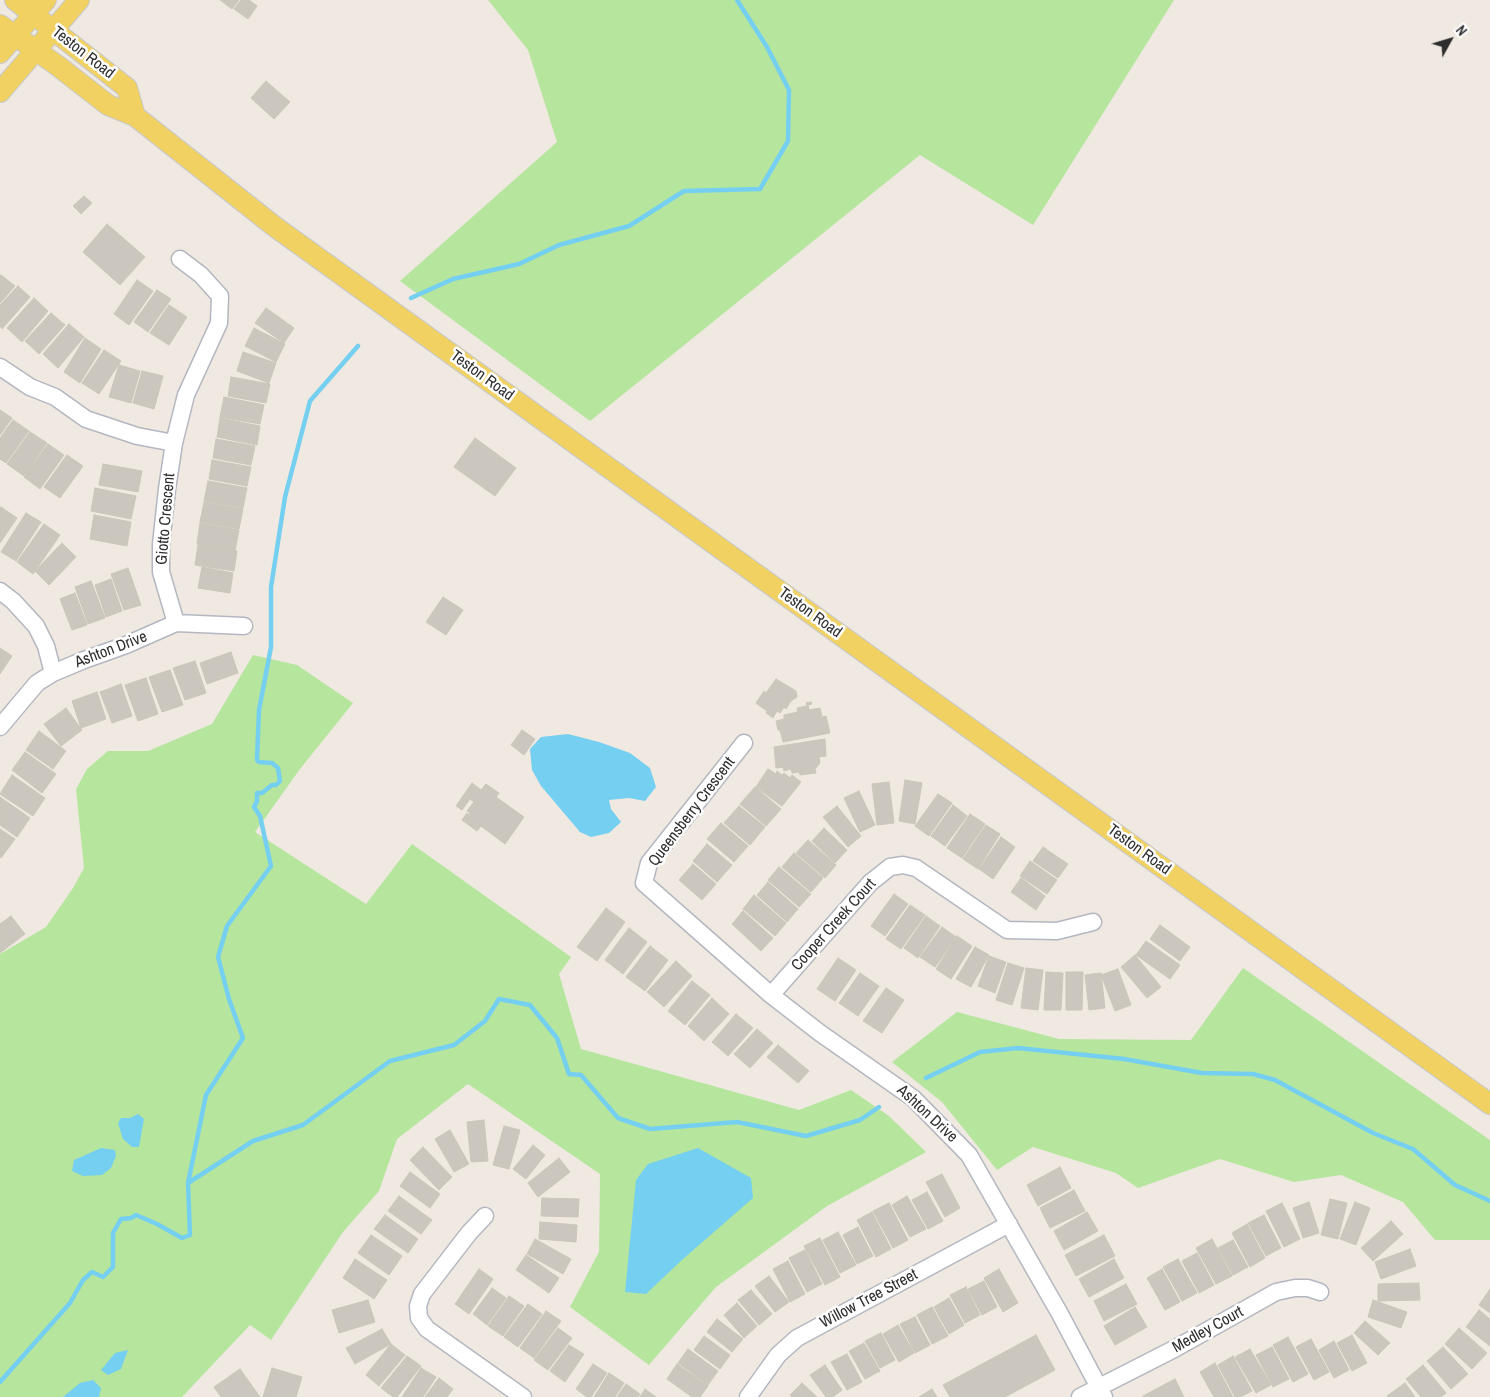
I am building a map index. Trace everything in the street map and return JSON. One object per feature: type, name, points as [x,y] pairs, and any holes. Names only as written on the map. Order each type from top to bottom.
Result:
[{"type":"main road","name":"Teston Road","points":[[15,0],[40,7],[53,30],[127,88],[135,116]]},
{"type":"main road","points":[[0,92],[79,0]]},
{"type":"main road","points":[[0,53],[8,31],[40,7]]},
{"type":"main road","name":"Teston Road","points":[[8,31],[108,105],[135,116],[282,232],[1490,1104]]},
{"type":"street","name":"Giotto Crescent","points":[[176,623],[161,572],[161,544],[167,489],[174,442],[186,395],[219,323],[220,296],[201,275],[180,259]]},
{"type":"street","points":[[0,367],[30,387],[55,398],[86,420],[137,436],[174,442]]},
{"type":"street","points":[[0,591],[19,607],[36,626],[46,646],[53,673]]},
{"type":"street","name":"Ashton Drive","points":[[0,727],[36,683],[53,673],[84,660],[126,645],[176,623],[244,626]]},
{"type":"street","name":"Queensberry Crescent","points":[[644,883],[649,864],[744,743]]},
{"type":"street","name":"Cooper Creek Court","points":[[771,995],[870,883],[890,867],[902,865],[916,868],[1007,930],[1057,932],[1093,922]]},
{"type":"street","name":"Ashton Drive","points":[[644,883],[771,995],[820,1033],[914,1098],[969,1155],[1060,1314],[1101,1392]]},
{"type":"street","points":[[485,1216],[469,1233],[422,1294],[418,1306],[419,1318],[427,1329],[523,1397]]},
{"type":"street","name":"Willow Tree Street","points":[[748,1397],[778,1355],[797,1338],[1009,1224]]},
{"type":"street","name":"Medley Court","points":[[1080,1397],[1101,1392],[1276,1292],[1295,1288],[1308,1288],[1320,1292]]},
{"type":"green space","points":[[488,0],[1174,0],[1033,225],[920,155],[590,421],[400,281],[557,142],[528,50]]},
{"type":"green space","points":[[253,655],[297,665],[353,703],[300,769],[255,832],[366,904],[412,844],[571,957],[559,974],[581,1049],[799,1110],[851,1090],[889,1116],[926,1152],[827,1206],[716,1287],[649,1365],[570,1307],[599,1252],[600,1174],[468,1084],[397,1139],[379,1191],[343,1232],[271,1340],[250,1325],[182,1397],[0,1397],[0,954],[46,927],[73,888],[84,868],[76,789],[87,769],[108,751],[148,751],[212,724]]},
{"type":"green space","points":[[1243,968],[1490,1140],[1490,1240],[1435,1240],[1403,1202],[1341,1175],[1294,1182],[1220,1159],[1138,1188],[1116,1173],[1033,1147],[997,1170],[942,1102],[892,1062],[957,1012],[1059,1039],[1191,1040]]},
{"type":"water","points":[[568,734],[630,753],[650,768],[656,787],[645,801],[629,798],[609,800],[611,809],[621,822],[609,833],[591,837],[580,832],[541,786],[532,770],[530,749],[541,737]]},
{"type":"water","points":[[138,1114],[144,1119],[139,1147],[132,1147],[123,1139],[118,1123],[121,1118],[130,1118]]},
{"type":"water","points":[[101,1148],[115,1150],[116,1156],[111,1168],[102,1175],[83,1176],[72,1171],[74,1160]]},
{"type":"water","points":[[698,1148],[751,1178],[753,1198],[646,1294],[625,1292],[636,1180],[648,1164]]},
{"type":"water","points":[[128,1350],[121,1369],[108,1375],[101,1370],[115,1353]]},
{"type":"water","points":[[93,1380],[101,1388],[99,1397],[63,1397],[80,1383]]},
{"type":"building","points":[[220,0],[239,0],[232,9]]},
{"type":"building","points":[[241,0],[249,0],[257,6],[248,19],[234,9]]},
{"type":"building","points":[[266,81],[290,102],[274,119],[251,98]]},
{"type":"building","points":[[84,196],[92,203],[81,214],[73,206]]},
{"type":"building","points":[[107,224],[145,257],[120,285],[83,252]]},
{"type":"building","points":[[0,276],[15,286],[0,303]]},
{"type":"building","points":[[137,280],[153,291],[129,325],[114,314]]},
{"type":"building","points":[[18,286],[30,297],[2,329],[0,326],[0,305]]},
{"type":"building","points":[[157,290],[171,299],[148,332],[134,322]]},
{"type":"building","points":[[34,298],[48,311],[22,342],[7,328]]},
{"type":"building","points":[[169,305],[187,317],[169,345],[150,333]]},
{"type":"building","points":[[266,308],[294,328],[284,343],[255,323]]},
{"type":"building","points":[[51,313],[65,325],[39,354],[25,341]]},
{"type":"building","points":[[69,324],[84,337],[58,368],[43,354]]},
{"type":"building","points":[[254,328],[285,344],[276,362],[245,346]]},
{"type":"building","points":[[85,338],[101,349],[80,383],[64,372]]},
{"type":"building","points":[[104,350],[121,361],[99,394],[82,383]]},
{"type":"building","points":[[243,352],[276,363],[269,383],[237,371]]},
{"type":"building","points":[[119,365],[140,371],[131,403],[109,397]]},
{"type":"building","points":[[142,371],[163,376],[154,409],[133,403]]},
{"type":"building","points":[[231,377],[270,384],[266,403],[228,396]]},
{"type":"building","points":[[224,397],[264,405],[260,424],[220,417]]},
{"type":"building","points":[[0,410],[12,418],[0,435]]},
{"type":"building","points":[[220,418],[260,426],[257,445],[217,437]]},
{"type":"building","points":[[13,420],[29,431],[6,463],[0,459],[0,438]]},
{"type":"building","points":[[30,432],[47,443],[24,476],[7,464]]},
{"type":"building","points":[[475,438],[516,468],[495,496],[454,467]]},
{"type":"building","points":[[216,439],[255,446],[251,465],[213,458]]},
{"type":"building","points":[[48,444],[64,455],[40,489],[24,477]]},
{"type":"building","points":[[67,455],[83,466],[60,498],[44,487]]},
{"type":"building","points":[[212,460],[251,467],[247,486],[209,479]]},
{"type":"building","points":[[103,464],[142,471],[138,492],[99,485]]},
{"type":"building","points":[[208,481],[247,488],[243,508],[204,501]]},
{"type":"building","points":[[95,488],[136,496],[131,519],[91,511]]},
{"type":"building","points":[[204,502],[243,509],[239,529],[200,522]]},
{"type":"building","points":[[0,508],[17,518],[0,543]]},
{"type":"building","points":[[26,513],[41,522],[16,561],[1,552]]},
{"type":"building","points":[[94,515],[131,522],[127,546],[90,539]]},
{"type":"building","points":[[200,523],[239,530],[235,551],[197,544]]},
{"type":"building","points":[[44,524],[60,535],[33,574],[17,562]]},
{"type":"building","points":[[62,543],[76,557],[49,585],[35,571]]},
{"type":"building","points":[[198,545],[237,551],[234,571],[195,565]]},
{"type":"building","points":[[202,567],[233,573],[230,593],[198,588]]},
{"type":"building","points":[[128,568],[141,605],[124,610],[111,574]]},
{"type":"building","points":[[111,579],[122,611],[106,617],[95,585]]},
{"type":"building","points":[[91,581],[105,618],[88,624],[75,587]]},
{"type":"building","points":[[75,593],[87,625],[72,630],[60,599]]},
{"type":"building","points":[[443,597],[463,610],[446,635],[426,622]]},
{"type":"building","points":[[0,648],[12,656],[0,674]]},
{"type":"building","points":[[231,652],[238,673],[207,684],[200,663]]},
{"type":"building","points":[[195,661],[206,693],[185,700],[173,668]]},
{"type":"building","points":[[170,670],[183,705],[162,712],[149,677]]},
{"type":"building","points":[[146,678],[158,714],[138,721],[125,685]]},
{"type":"building","points":[[776,679],[796,691],[797,697],[791,701],[786,709],[784,707],[780,713],[777,711],[773,718],[756,703],[764,691],[766,693]]},
{"type":"building","points":[[121,684],[132,716],[112,723],[100,692]]},
{"type":"building","points":[[97,692],[106,719],[81,728],[72,701]]},
{"type":"building","points":[[811,702],[812,704],[808,705],[809,710],[820,708],[822,717],[826,716],[830,733],[783,742],[776,721],[784,719],[784,715],[798,712],[797,708],[807,706],[806,703]]},
{"type":"building","points":[[66,708],[82,730],[61,746],[44,724]]},
{"type":"building","points":[[522,730],[535,739],[524,755],[511,745]]},
{"type":"building","points":[[39,731],[66,751],[53,769],[26,750]]},
{"type":"building","points":[[825,739],[826,756],[819,757],[820,763],[815,769],[816,773],[800,775],[799,772],[792,773],[791,769],[784,771],[783,767],[776,768],[774,747]]},
{"type":"building","points":[[25,752],[56,774],[42,793],[12,770]]},
{"type":"building","points":[[768,769],[776,774],[777,771],[782,775],[784,773],[790,778],[792,775],[801,782],[782,806],[756,787]]},
{"type":"building","points":[[12,775],[45,798],[33,816],[0,794]]},
{"type":"building","points":[[905,780],[922,783],[915,824],[899,821]]},
{"type":"building","points":[[889,782],[894,823],[877,825],[872,784]]},
{"type":"building","points":[[472,783],[481,790],[486,784],[499,793],[496,797],[524,817],[505,844],[481,826],[477,831],[462,820],[467,813],[469,815],[470,813],[467,811],[474,802],[470,799],[462,810],[456,806]]},
{"type":"building","points":[[755,787],[781,809],[766,826],[740,804]]},
{"type":"building","points":[[859,791],[875,825],[860,832],[844,798]]},
{"type":"building","points":[[938,794],[952,803],[929,836],[915,826]]},
{"type":"building","points":[[0,797],[30,818],[17,837],[0,825]]},
{"type":"building","points":[[953,805],[967,816],[945,846],[931,836]]},
{"type":"building","points":[[739,806],[765,827],[750,845],[724,823]]},
{"type":"building","points":[[837,806],[861,836],[848,847],[823,817]]},
{"type":"building","points":[[970,814],[985,824],[962,858],[947,848]]},
{"type":"building","points":[[721,823],[748,846],[734,862],[707,839]]},
{"type":"building","points":[[986,825],[1000,834],[978,869],[963,859]]},
{"type":"building","points":[[824,828],[847,850],[835,863],[812,841]]},
{"type":"building","points":[[0,829],[15,839],[1,858],[0,856]]},
{"type":"building","points":[[1001,837],[1015,847],[993,879],[979,869]]},
{"type":"building","points":[[808,840],[836,865],[825,878],[796,853]]},
{"type":"building","points":[[707,844],[732,865],[717,882],[693,861]]},
{"type":"building","points":[[1043,847],[1068,864],[1058,878],[1033,861]]},
{"type":"building","points":[[794,853],[823,878],[811,892],[782,867]]},
{"type":"building","points":[[1030,861],[1057,880],[1047,894],[1020,876]]},
{"type":"building","points":[[693,864],[716,884],[702,900],[679,880]]},
{"type":"building","points":[[779,867],[811,894],[799,907],[768,880]]},
{"type":"building","points":[[1021,878],[1045,896],[1036,910],[1011,892]]},
{"type":"building","points":[[768,882],[798,909],[787,922],[757,895]]},
{"type":"building","points":[[894,894],[908,904],[885,936],[871,926]]},
{"type":"building","points":[[754,895],[786,923],[775,936],[743,909]]},
{"type":"building","points":[[910,905],[925,915],[901,949],[886,939]]},
{"type":"building","points":[[606,908],[625,922],[597,961],[577,947]]},
{"type":"building","points":[[743,911],[773,938],[761,951],[732,924]]},
{"type":"building","points":[[11,916],[25,934],[0,953],[0,924]]},
{"type":"building","points":[[926,916],[940,926],[918,958],[904,948]]},
{"type":"building","points":[[1160,925],[1190,947],[1180,961],[1150,939]]},
{"type":"building","points":[[942,927],[956,937],[935,967],[920,957]]},
{"type":"building","points":[[629,928],[647,942],[623,974],[605,960]]},
{"type":"building","points":[[957,936],[972,946],[951,979],[936,969]]},
{"type":"building","points":[[1146,941],[1180,965],[1170,979],[1136,955]]},
{"type":"building","points":[[650,946],[668,960],[645,991],[626,977]]},
{"type":"building","points":[[975,947],[989,955],[971,987],[956,979]]},
{"type":"building","points":[[1135,955],[1161,987],[1147,998],[1121,967]]},
{"type":"building","points":[[989,956],[1006,962],[995,993],[978,986]]},
{"type":"building","points":[[838,958],[856,970],[835,1001],[817,989]]},
{"type":"building","points":[[676,961],[692,976],[664,1007],[647,992]]},
{"type":"building","points":[[1008,963],[1024,968],[1012,1005],[996,1000]]},
{"type":"building","points":[[1026,968],[1043,970],[1038,1010],[1021,1008]]},
{"type":"building","points":[[1118,969],[1131,1005],[1115,1011],[1101,975]]},
{"type":"building","points":[[1046,972],[1063,973],[1061,1010],[1044,1010]]},
{"type":"building","points":[[1066,972],[1083,972],[1082,1010],[1066,1010]]},
{"type":"building","points":[[860,973],[879,986],[858,1016],[839,1003]]},
{"type":"building","points":[[1101,973],[1105,1008],[1089,1010],[1085,975]]},
{"type":"building","points":[[692,981],[710,995],[685,1025],[668,1011]]},
{"type":"building","points":[[886,988],[904,1000],[882,1033],[863,1021]]},
{"type":"building","points":[[712,998],[729,1014],[704,1041],[688,1026]]},
{"type":"building","points":[[736,1014],[753,1028],[728,1056],[712,1042]]},
{"type":"building","points":[[757,1029],[773,1043],[750,1068],[734,1054]]},
{"type":"building","points":[[778,1045],[809,1071],[798,1083],[767,1057]]},
{"type":"building","points":[[484,1120],[488,1161],[471,1162],[467,1122]]},
{"type":"building","points":[[504,1126],[520,1130],[509,1169],[493,1165]]},
{"type":"building","points":[[450,1130],[469,1164],[454,1172],[435,1139]]},
{"type":"building","points":[[533,1145],[545,1155],[526,1179],[513,1169]]},
{"type":"building","points":[[423,1147],[452,1177],[439,1190],[410,1160]]},
{"type":"building","points":[[559,1158],[570,1172],[538,1197],[528,1183]]},
{"type":"building","points":[[1060,1167],[1071,1188],[1038,1206],[1027,1185]]},
{"type":"building","points":[[410,1172],[440,1194],[430,1208],[400,1186]]},
{"type":"building","points":[[942,1174],[960,1208],[945,1217],[926,1182]]},
{"type":"building","points":[[1074,1190],[1085,1211],[1050,1228],[1040,1208]]},
{"type":"building","points":[[927,1192],[943,1221],[928,1229],[912,1200]]},
{"type":"building","points":[[399,1196],[432,1220],[421,1234],[388,1211]]},
{"type":"building","points":[[907,1196],[926,1229],[910,1237],[892,1205]]},
{"type":"building","points":[[542,1198],[579,1199],[578,1217],[541,1216]]},
{"type":"building","points":[[1330,1199],[1347,1203],[1338,1239],[1321,1235]]},
{"type":"building","points":[[1309,1202],[1319,1233],[1303,1238],[1293,1208]]},
{"type":"building","points":[[1355,1202],[1370,1208],[1356,1245],[1340,1239]]},
{"type":"building","points":[[889,1203],[908,1240],[893,1248],[873,1211]]},
{"type":"building","points":[[1282,1203],[1300,1239],[1284,1247],[1266,1211]]},
{"type":"building","points":[[872,1212],[891,1249],[876,1257],[857,1220]]},
{"type":"building","points":[[1087,1212],[1098,1231],[1064,1250],[1054,1231]]},
{"type":"building","points":[[385,1215],[418,1239],[408,1253],[374,1229]]},
{"type":"building","points":[[1264,1215],[1281,1248],[1266,1256],[1248,1223]]},
{"type":"building","points":[[1391,1221],[1403,1234],[1373,1261],[1361,1248]]},
{"type":"building","points":[[540,1222],[577,1225],[576,1242],[539,1239]]},
{"type":"building","points":[[1247,1224],[1265,1258],[1250,1267],[1232,1233]]},
{"type":"building","points":[[858,1227],[873,1256],[857,1264],[843,1235]]},
{"type":"building","points":[[838,1232],[856,1265],[840,1273],[823,1240]]},
{"type":"building","points":[[371,1235],[402,1256],[389,1275],[358,1253]]},
{"type":"building","points":[[1104,1235],[1115,1256],[1076,1276],[1065,1255]]},
{"type":"building","points":[[820,1238],[840,1277],[825,1285],[804,1246]]},
{"type":"building","points":[[535,1239],[571,1259],[563,1274],[527,1254]]},
{"type":"building","points":[[1212,1239],[1232,1276],[1216,1284],[1196,1248]]},
{"type":"building","points":[[1233,1240],[1248,1267],[1233,1275],[1218,1248]]},
{"type":"building","points":[[1410,1249],[1416,1266],[1381,1279],[1375,1262]]},
{"type":"building","points":[[805,1250],[822,1284],[807,1292],[789,1258]]},
{"type":"building","points":[[1197,1253],[1214,1285],[1199,1293],[1182,1261]]},
{"type":"building","points":[[526,1255],[559,1278],[549,1293],[516,1270]]},
{"type":"building","points":[[355,1259],[387,1280],[374,1299],[343,1278]]},
{"type":"building","points":[[1114,1259],[1124,1278],[1089,1297],[1079,1279]]},
{"type":"building","points":[[1178,1259],[1197,1293],[1182,1301],[1163,1267]]},
{"type":"building","points":[[788,1261],[805,1294],[790,1302],[773,1269]]},
{"type":"building","points":[[479,1269],[493,1279],[469,1314],[455,1304]]},
{"type":"building","points":[[999,1269],[1018,1303],[1003,1312],[984,1278]]},
{"type":"building","points":[[1162,1269],[1180,1302],[1165,1310],[1147,1278]]},
{"type":"building","points":[[769,1276],[789,1302],[775,1312],[755,1286]]},
{"type":"building","points":[[984,1281],[997,1307],[982,1315],[968,1289]]},
{"type":"building","points":[[1419,1283],[1420,1300],[1378,1301],[1378,1284]]},
{"type":"building","points":[[1126,1284],[1137,1304],[1104,1321],[1094,1301]]},
{"type":"building","points":[[966,1287],[980,1315],[965,1323],[950,1295]]},
{"type":"building","points":[[492,1288],[506,1298],[487,1325],[473,1314]]},
{"type":"building","points":[[1490,1289],[1490,1313],[1479,1305]]},
{"type":"building","points":[[751,1290],[772,1314],[759,1325],[738,1300]]},
{"type":"building","points":[[509,1296],[524,1306],[503,1336],[488,1326]]},
{"type":"building","points":[[949,1298],[964,1325],[949,1334],[934,1307]]},
{"type":"building","points":[[368,1300],[375,1322],[339,1333],[332,1310]]},
{"type":"building","points":[[1373,1300],[1407,1312],[1401,1328],[1368,1317]]},
{"type":"building","points":[[737,1303],[757,1326],[744,1338],[724,1315]]},
{"type":"building","points":[[528,1304],[542,1314],[518,1347],[504,1337]]},
{"type":"building","points":[[932,1307],[948,1336],[932,1344],[917,1315]]},
{"type":"building","points":[[1135,1307],[1147,1327],[1115,1345],[1104,1326]]},
{"type":"building","points":[[1479,1310],[1490,1319],[1490,1346],[1466,1327]]},
{"type":"building","points":[[546,1311],[561,1321],[534,1358],[520,1348]]},
{"type":"building","points":[[915,1317],[930,1345],[915,1353],[900,1324]]},
{"type":"building","points":[[717,1319],[743,1339],[732,1352],[707,1332]]},
{"type":"building","points":[[1365,1321],[1390,1343],[1378,1355],[1354,1333]]},
{"type":"building","points":[[898,1325],[914,1353],[899,1362],[883,1334]]},
{"type":"building","points":[[558,1328],[572,1338],[548,1370],[534,1360]]},
{"type":"building","points":[[1459,1328],[1487,1353],[1472,1369],[1445,1344]]},
{"type":"building","points":[[382,1329],[391,1344],[355,1364],[346,1348]]},
{"type":"building","points":[[881,1333],[895,1360],[880,1368],[865,1341]]},
{"type":"building","points":[[1036,1335],[1055,1370],[1005,1397],[950,1397],[943,1385]]},
{"type":"building","points":[[1352,1335],[1367,1363],[1352,1371],[1337,1343]]},
{"type":"building","points":[[704,1336],[730,1355],[720,1369],[694,1350]]},
{"type":"building","points":[[1288,1337],[1308,1374],[1293,1382],[1273,1345]]},
{"type":"building","points":[[1311,1339],[1329,1372],[1314,1380],[1296,1347]]},
{"type":"building","points":[[1334,1341],[1349,1370],[1334,1378],[1319,1350]]},
{"type":"building","points":[[864,1343],[880,1371],[865,1379],[849,1351]]},
{"type":"building","points":[[391,1344],[405,1355],[379,1386],[366,1375]]},
{"type":"building","points":[[569,1345],[584,1354],[565,1382],[550,1371]]},
{"type":"building","points":[[1272,1347],[1289,1379],[1273,1387],[1256,1355]]},
{"type":"building","points":[[1443,1347],[1468,1374],[1451,1389],[1427,1361]]},
{"type":"building","points":[[688,1349],[718,1371],[708,1385],[678,1363]]},
{"type":"building","points":[[1250,1349],[1271,1385],[1256,1393],[1235,1357]]},
{"type":"building","points":[[847,1354],[862,1382],[847,1390],[831,1362]]},
{"type":"building","points":[[407,1356],[421,1366],[397,1397],[393,1397],[381,1388]]},
{"type":"building","points":[[1233,1356],[1252,1391],[1240,1397],[1235,1397],[1218,1365]]},
{"type":"building","points":[[1215,1363],[1233,1397],[1214,1397],[1200,1372]]},
{"type":"building","points":[[593,1364],[607,1373],[591,1397],[587,1397],[576,1389]]},
{"type":"building","points":[[677,1364],[708,1386],[700,1397],[692,1397],[667,1379]]},
{"type":"building","points":[[825,1365],[842,1390],[833,1397],[826,1397],[810,1375]]},
{"type":"building","points":[[1423,1365],[1446,1393],[1441,1397],[1421,1397],[1406,1379]]},
{"type":"building","points":[[272,1368],[302,1377],[296,1397],[263,1397]]},
{"type":"building","points":[[421,1368],[436,1377],[423,1397],[402,1397]]},
{"type":"building","points":[[240,1369],[260,1397],[221,1397],[214,1387]]},
{"type":"building","points":[[609,1373],[624,1383],[615,1397],[594,1397]]},
{"type":"building","points":[[439,1378],[453,1389],[447,1397],[425,1397]]},
{"type":"building","points":[[1175,1379],[1184,1397],[1143,1397],[1143,1396]]},
{"type":"building","points":[[802,1383],[817,1397],[792,1397],[790,1395]]},
{"type":"building","points":[[1405,1383],[1415,1397],[1387,1396]]},
{"type":"building","points":[[626,1384],[640,1394],[638,1397],[617,1397]]},
{"type":"building","points":[[645,1389],[656,1397],[640,1397]]},
{"type":"building","points":[[932,1389],[937,1397],[919,1397]]},
{"type":"waterway","points":[[411,298],[453,279],[519,264],[559,245],[629,226],[684,191],[760,189],[788,141],[789,90],[767,47],[737,0]]},
{"type":"waterway","points":[[0,1382],[70,1303],[83,1280],[92,1272],[103,1277],[113,1267],[113,1233],[121,1219],[131,1218],[136,1215],[182,1238],[190,1235],[188,1183],[206,1095],[243,1038],[229,999],[218,957],[227,926],[271,866],[260,816],[254,807],[257,801],[257,793],[262,793],[280,781],[278,768],[272,763],[259,762],[257,760],[259,710],[271,647],[271,587],[285,497],[310,401],[358,346]]},
{"type":"waterway","points":[[188,1183],[253,1141],[303,1125],[390,1061],[454,1045],[485,1021],[499,999],[530,1005],[557,1038],[569,1074],[581,1075],[618,1118],[650,1129],[737,1122],[806,1136],[860,1120],[879,1107]]},
{"type":"waterway","points":[[926,1078],[980,1052],[1018,1048],[1124,1059],[1202,1073],[1253,1074],[1275,1080],[1373,1133],[1413,1149],[1455,1185],[1490,1201]]}]
